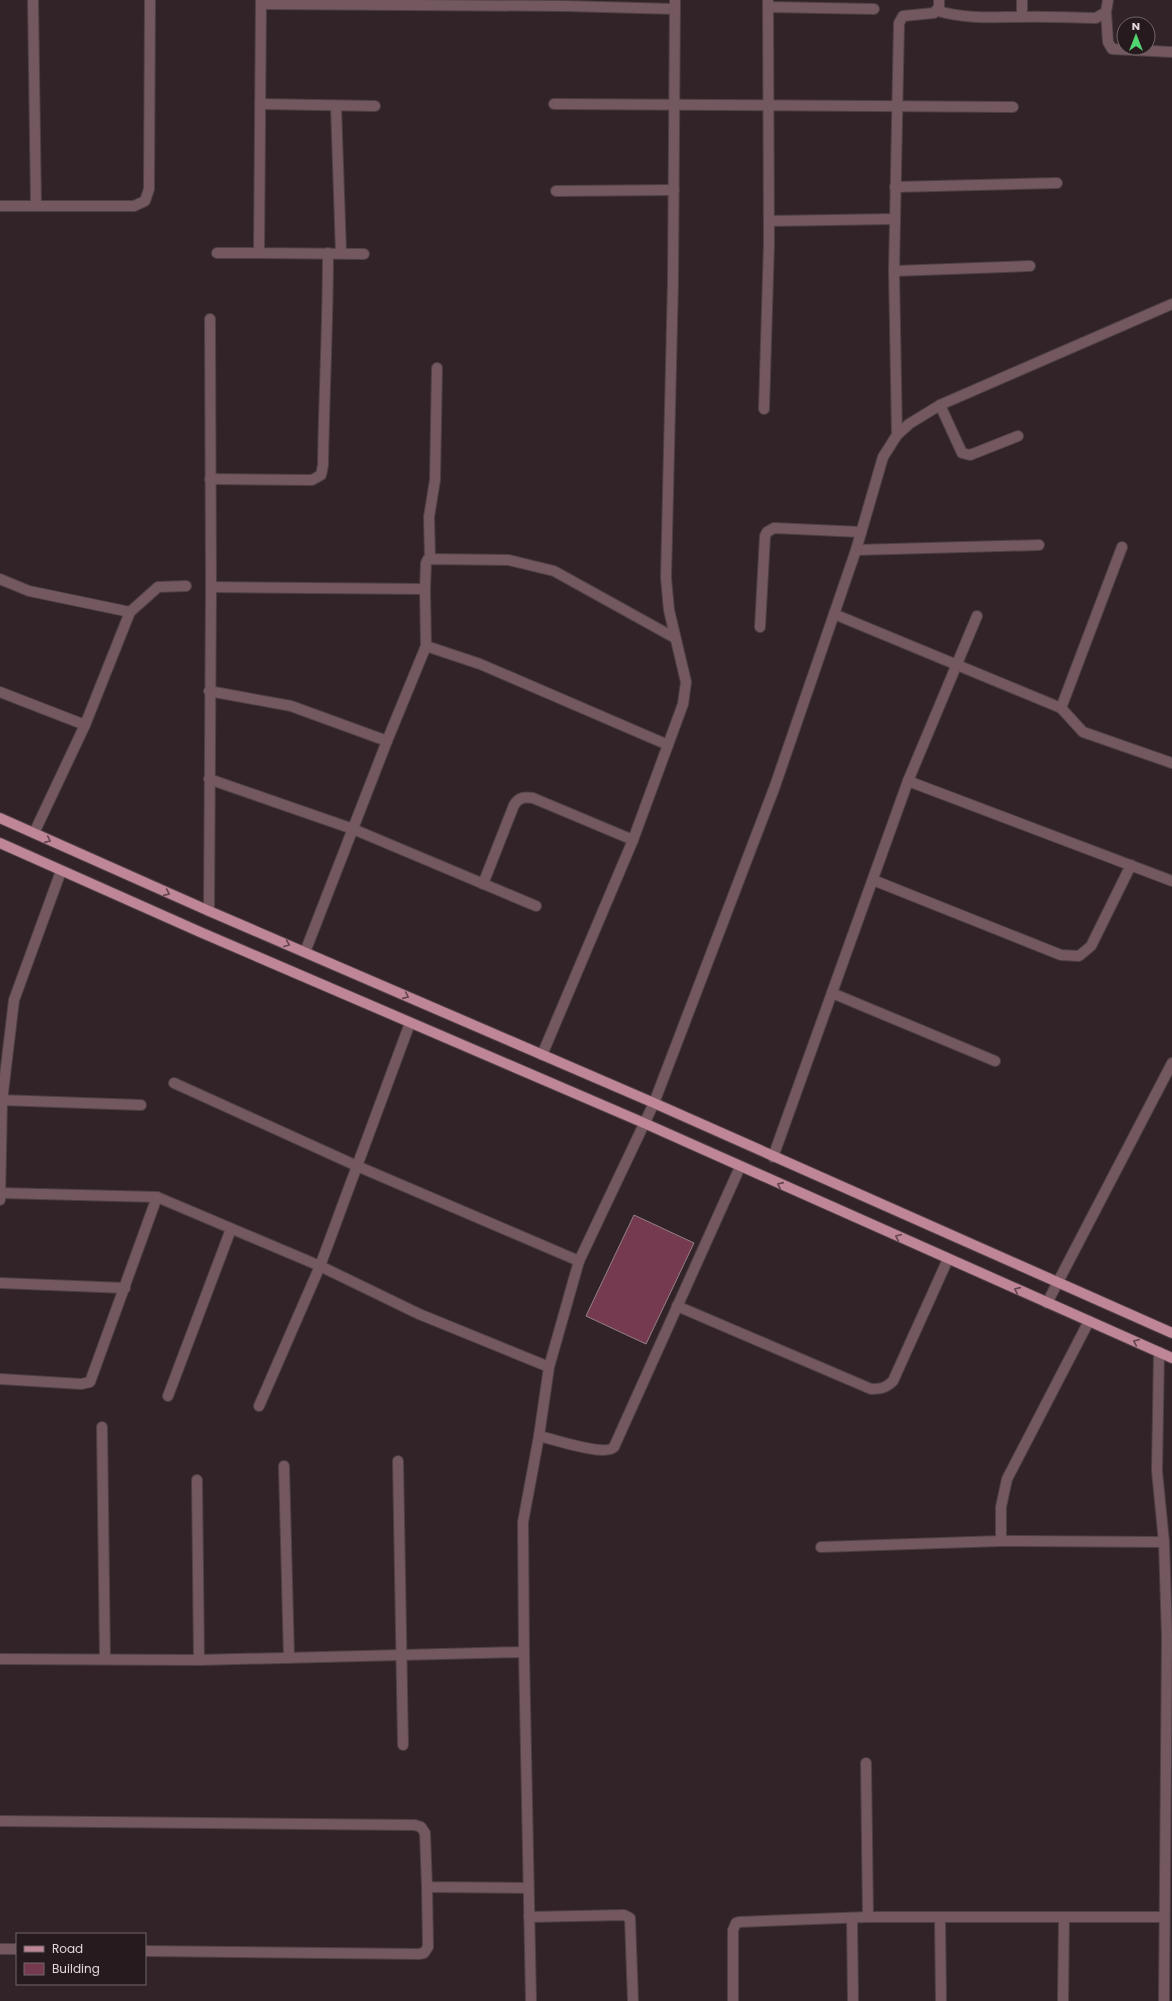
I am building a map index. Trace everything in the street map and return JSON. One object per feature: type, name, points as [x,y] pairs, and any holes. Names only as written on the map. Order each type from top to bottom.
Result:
[{"type":"main road","points":[[0,818],[209,911],[654,1102],[773,1157],[1172,1333]]},
{"type":"main road","points":[[0,844],[410,1023],[644,1123],[1172,1358]]},
{"type":"street","points":[[33,0],[36,206]]},
{"type":"street","points":[[0,206],[134,206],[141,204],[148,196],[150,189],[150,0]]},
{"type":"street","points":[[938,11],[940,0]]},
{"type":"street","points":[[1022,0],[1022,17]]},
{"type":"street","points":[[1108,0],[1106,12],[1108,42],[1112,49],[1172,52]]},
{"type":"street","points":[[259,253],[261,2],[566,3],[675,5],[674,190],[666,578],[669,610],[686,682],[685,694],[683,704],[633,840],[542,1055]]},
{"type":"street","points":[[764,409],[769,221],[768,4],[874,9]]},
{"type":"street","points":[[897,435],[894,219],[899,22],[903,16],[930,15],[938,11],[964,17],[1096,18],[1106,12]]},
{"type":"street","points":[[260,104],[375,106]]},
{"type":"street","points":[[554,104],[769,107],[1013,107]]},
{"type":"street","points":[[336,106],[341,253]]},
{"type":"street","points":[[895,187],[1057,183]]},
{"type":"street","points":[[556,191],[674,190]]},
{"type":"street","points":[[769,221],[894,219]]},
{"type":"street","points":[[217,253],[364,254]]},
{"type":"street","points":[[210,479],[312,480],[321,475],[323,465],[328,310],[328,253]]},
{"type":"street","points":[[894,271],[1030,266]]},
{"type":"street","points":[[530,2001],[523,1522],[539,1436],[549,1367],[579,1261],[654,1102],[775,786],[856,550],[880,464],[897,435],[921,416],[940,405],[1172,304]]},
{"type":"street","points":[[209,911],[209,691],[211,587],[210,319]]},
{"type":"street","points":[[305,952],[426,646],[425,589],[426,563],[430,558],[429,517],[435,480],[436,368]]},
{"type":"street","points":[[940,405],[962,454],[970,455],[1018,436]]},
{"type":"street","points":[[760,628],[765,536],[767,532],[774,528],[861,532]]},
{"type":"street","points":[[856,550],[1039,545]]},
{"type":"street","points":[[1061,708],[1122,547]]},
{"type":"street","points":[[430,558],[509,560],[554,571],[675,638]]},
{"type":"street","points":[[0,579],[29,591],[130,612]]},
{"type":"street","points":[[34,834],[85,725],[130,612],[158,587],[186,586]]},
{"type":"street","points":[[211,587],[425,589]]},
{"type":"street","points":[[834,614],[1061,708],[1083,732],[1172,763]]},
{"type":"street","points":[[773,1157],[908,781],[977,616]]},
{"type":"street","points":[[426,646],[480,664],[668,746]]},
{"type":"street","points":[[209,691],[291,706],[387,742]]},
{"type":"street","points":[[0,692],[85,725]]},
{"type":"street","points":[[209,779],[353,829],[536,906]]},
{"type":"street","points":[[908,781],[1172,880]]},
{"type":"street","points":[[483,884],[514,805],[517,801],[525,797],[533,798],[633,840]]},
{"type":"street","points":[[873,880],[1061,955],[1079,956],[1090,946],[1131,865]]},
{"type":"street","points":[[0,1200],[1,1101],[14,1000],[61,871]]},
{"type":"street","points":[[832,993],[995,1061]]},
{"type":"street","points":[[259,1406],[320,1266],[410,1023]]},
{"type":"street","points":[[1047,1303],[1172,1063]]},
{"type":"street","points":[[174,1083],[357,1166],[579,1261]]},
{"type":"street","points":[[1,1101],[140,1105]]},
{"type":"street","points":[[539,1436],[601,1451],[612,1450],[618,1442],[677,1306],[740,1167]]},
{"type":"street","points":[[0,1193],[156,1197],[320,1266],[419,1314],[549,1367]]},
{"type":"street","points":[[0,1379],[81,1384],[90,1382],[125,1288],[156,1197]]},
{"type":"street","points":[[168,1396],[231,1229]]},
{"type":"street","points":[[677,1306],[871,1389],[886,1388],[894,1381],[948,1259]]},
{"type":"street","points":[[0,1283],[125,1288]]},
{"type":"street","points":[[1001,1540],[1001,1507],[1008,1479],[1089,1321]]},
{"type":"street","points":[[1159,1352],[1157,1471],[1164,1542],[1167,1637],[1164,1917],[1168,1941],[1164,2001]]},
{"type":"street","points":[[102,1426],[105,1659]]},
{"type":"street","points":[[398,1461],[400,1656],[403,1745]]},
{"type":"street","points":[[284,1466],[289,1658]]},
{"type":"street","points":[[197,1480],[199,1660]]},
{"type":"street","points":[[821,1547],[1001,1540],[1164,1542]]},
{"type":"street","points":[[0,1659],[199,1660],[524,1652]]},
{"type":"street","points":[[866,1763],[868,1917]]},
{"type":"street","points":[[0,1821],[415,1826],[421,1827],[425,1833],[428,1947],[424,1953],[146,1951]]},
{"type":"street","points":[[427,1887],[528,1888]]},
{"type":"street","points":[[529,1917],[624,1915],[630,1918],[633,2001]]},
{"type":"street","points":[[733,2001],[732,1930],[736,1923],[868,1917],[1164,1917]]},
{"type":"street","points":[[940,1917],[941,2001]]},
{"type":"street","points":[[1063,2001],[1064,1917]]},
{"type":"street","points":[[852,1918],[853,2001]]},
{"type":"street","points":[[0,1949],[16,1949]]},
{"type":"building","points":[[634,1215],[694,1243],[646,1344],[586,1316]]}]
